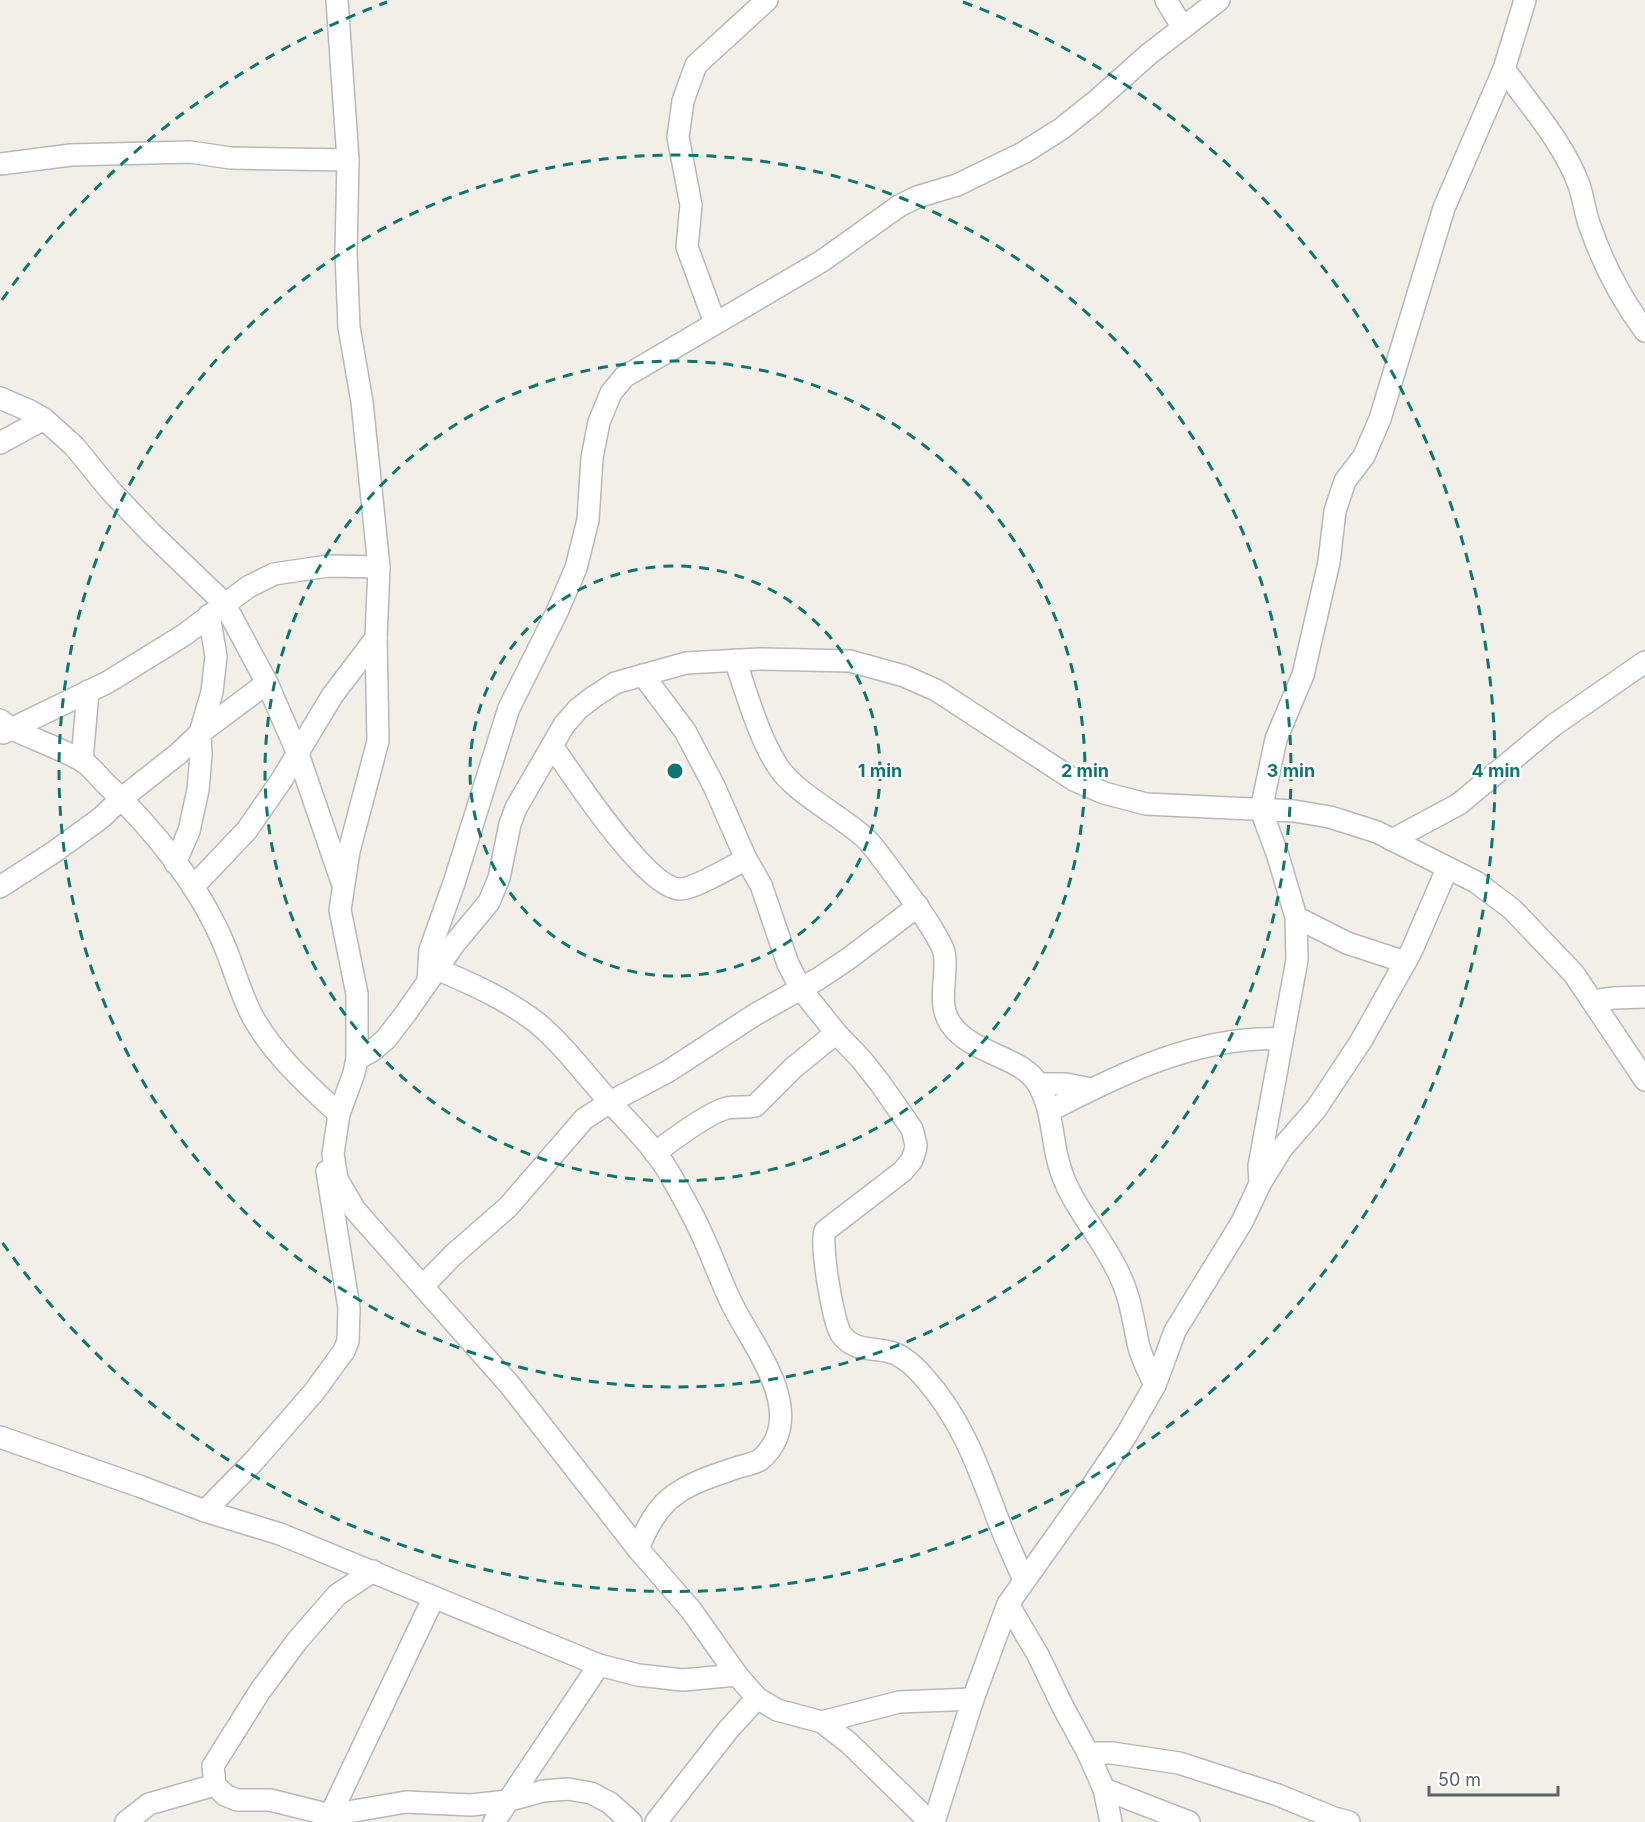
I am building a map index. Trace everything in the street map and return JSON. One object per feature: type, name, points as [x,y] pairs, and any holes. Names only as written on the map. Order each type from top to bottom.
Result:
[{"type":"street","points":[[205,1511],[254,1461],[314,1392],[344,1351],[348,1341],[349,1308],[327,1170],[333,1154],[339,1113],[357,1059],[357,994],[340,910],[349,851],[378,741],[376,638],[379,567],[362,402],[349,327],[346,252],[348,160],[337,0]]},
{"type":"street","points":[[715,323],[687,247],[691,205],[678,137],[683,101],[696,65],[767,0]]},
{"type":"street","points":[[1166,0],[1183,28]]},
{"type":"street","points":[[432,976],[430,950],[454,883],[509,708],[576,568],[588,520],[592,458],[599,422],[611,393],[624,377],[822,261],[899,206],[917,197],[957,185],[1023,153],[1061,129],[1149,54],[1219,0]]},
{"type":"street","points":[[1260,1184],[1259,1166],[1297,960],[1296,917],[1278,856],[1261,810],[1276,739],[1303,675],[1329,562],[1335,510],[1345,481],[1364,456],[1380,419],[1444,208],[1504,69],[1525,0]]},
{"type":"street","points":[[1504,69],[1560,146],[1579,185],[1590,227],[1603,261],[1629,310],[1645,331]]},
{"type":"street","points":[[0,164],[71,155],[190,152],[231,158],[348,160]]},
{"type":"street","points":[[0,398],[44,419],[74,447],[216,609],[267,683],[298,754],[343,885]]},
{"type":"street","points":[[0,443],[44,419]]},
{"type":"street","points":[[3,728],[108,681],[184,635],[248,587],[274,574],[328,566],[379,567]]},
{"type":"street","points":[[175,863],[189,831],[198,790],[200,733],[212,692],[216,656],[216,609]]},
{"type":"street","points":[[193,887],[247,830],[281,781],[332,696],[376,638]]},
{"type":"street","points":[[735,660],[749,702],[777,766],[789,780],[866,838],[918,906],[944,951],[942,986],[944,1007],[949,1022],[970,1043],[1028,1073],[1038,1084],[1049,1111],[1061,1173],[1070,1192],[1102,1240],[1120,1275],[1135,1319],[1138,1345],[1155,1385]]},
{"type":"street","points":[[357,1059],[372,1051],[386,1039],[455,943],[484,909],[494,892],[516,808],[564,725],[592,698],[615,683],[686,663],[735,660],[850,661],[904,676],[936,690],[1074,780],[1104,793],[1146,804],[1294,811],[1330,817],[1377,832],[1476,882],[1512,909],[1574,974],[1645,1080]]},
{"type":"street","points":[[1392,840],[1459,804],[1554,725],[1645,662]]},
{"type":"street","points":[[643,675],[685,730],[714,786],[746,859],[761,885],[788,964],[801,989],[836,1033],[861,1059],[912,1129],[916,1145],[912,1160],[903,1171],[825,1231],[824,1252],[837,1325],[842,1336],[854,1346],[894,1353],[905,1360],[923,1376],[944,1403],[964,1433],[1024,1580]]},
{"type":"street","points":[[0,887],[92,825],[200,733],[267,683]]},
{"type":"street","points":[[82,761],[88,691]]},
{"type":"street","points":[[3,728],[82,761],[122,798],[193,887],[225,946],[238,984],[255,1020],[279,1054],[339,1113]]},
{"type":"street","points":[[552,746],[617,838],[668,886],[687,888],[746,859]]},
{"type":"street","points":[[333,1154],[337,1179],[355,1210],[509,1384],[638,1549],[691,1610],[737,1675],[757,1698],[777,1710],[822,1722],[849,1743],[932,1822],[1008,1604],[1092,1486],[1155,1385],[1175,1331],[1242,1222],[1260,1184],[1282,1148],[1316,1108],[1361,1041],[1405,962],[1447,869]]},
{"type":"street","points":[[423,1286],[453,1255],[508,1207],[584,1119],[610,1102],[667,1072],[747,1019],[801,989],[848,959],[918,906]]},
{"type":"street","points":[[1296,917],[1347,943],[1405,962]]},
{"type":"street","points":[[432,976],[484,989],[537,1023],[576,1063],[655,1153],[686,1201],[733,1305],[778,1390],[780,1424],[777,1438],[762,1458],[676,1494],[662,1505],[644,1534],[638,1549]]},
{"type":"street","points":[[1593,1001],[1645,997]]},
{"type":"street","points":[[655,1153],[684,1132],[720,1111],[729,1107],[755,1106],[793,1068],[836,1033]]},
{"type":"street","points":[[1049,1111],[1091,1089],[1172,1057],[1226,1041],[1256,1037],[1282,1039]]},
{"type":"street","points":[[1038,1084],[1066,1084],[1091,1089]]},
{"type":"street","points":[[0,1437],[205,1511],[280,1534],[599,1665],[638,1675],[683,1680],[737,1675]]},
{"type":"street","points":[[373,1571],[338,1594],[297,1641],[260,1691],[213,1766],[215,1785],[225,1795],[237,1800],[270,1800],[329,1819],[406,1802],[471,1805],[507,1801],[543,1791],[568,1789],[591,1793],[610,1803],[631,1822]]},
{"type":"street","points":[[329,1819],[434,1597]]},
{"type":"street","points":[[1008,1604],[1038,1655],[1088,1753],[1104,1789],[1111,1822]]},
{"type":"street","points":[[494,1822],[599,1665]]},
{"type":"street","points":[[656,1822],[728,1730],[757,1698]]},
{"type":"street","points":[[822,1722],[899,1702],[973,1699]]},
{"type":"street","points":[[1088,1753],[1130,1755],[1179,1763],[1278,1795],[1349,1822]]},
{"type":"street","points":[[126,1822],[149,1804],[215,1785]]},
{"type":"street","points":[[1104,1789],[1190,1822]]}]
